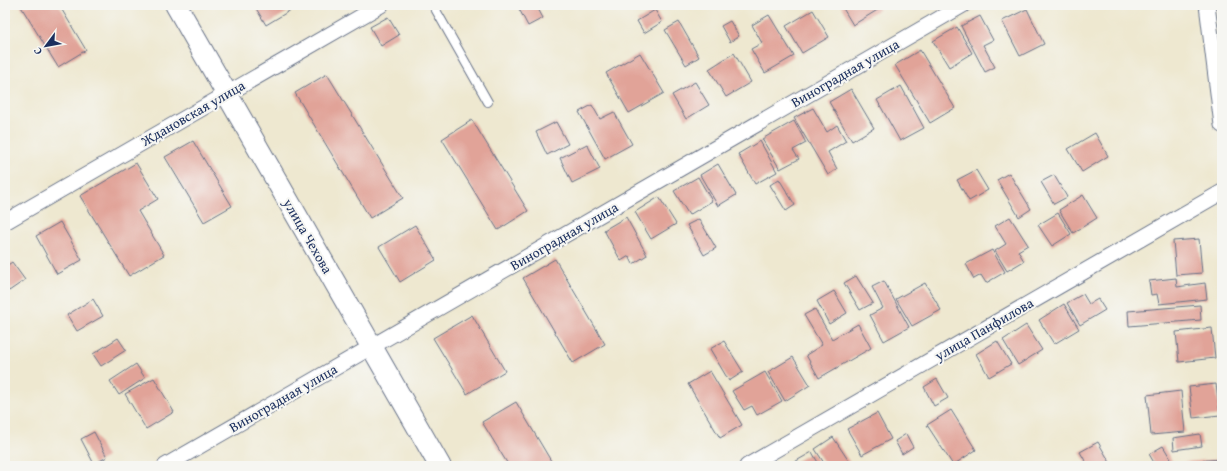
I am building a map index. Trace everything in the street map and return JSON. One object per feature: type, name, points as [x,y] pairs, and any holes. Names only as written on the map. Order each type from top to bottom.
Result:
[{"type":"main road","name":"улица Чехова","points":[[176,5],[440,466]]},
{"type":"street","name":"Ждановская улица","points":[[5,222],[381,5]]},
{"type":"street","name":"Виноградная улица","points":[[165,466],[963,5]]},
{"type":"street","points":[[1207,5],[1222,125]]},
{"type":"street","name":"улица Панфилова","points":[[747,466],[1222,192]]},
{"type":"lane","points":[[433,5],[488,102]]},
{"type":"building","points":[[20,5],[59,5],[86,50],[58,67]]},
{"type":"building","points":[[254,5],[299,5],[266,25]]},
{"type":"building","points":[[517,5],[536,5],[543,18],[528,26]]},
{"type":"building","points":[[841,5],[877,5],[879,9],[853,25]]},
{"type":"building","points":[[1027,9],[1044,44],[1020,56],[1002,21]]},
{"type":"building","points":[[655,10],[662,22],[644,33],[637,21]]},
{"type":"building","points":[[813,10],[829,37],[802,53],[786,26]]},
{"type":"building","points":[[769,15],[794,56],[765,73],[751,49],[762,43],[752,25]]},
{"type":"building","points":[[980,16],[993,40],[983,45],[995,67],[985,72],[961,26]]},
{"type":"building","points":[[388,17],[399,35],[381,46],[370,27]]},
{"type":"building","points":[[730,21],[739,36],[730,42],[721,26]]},
{"type":"building","points":[[679,22],[699,57],[686,65],[665,30]]},
{"type":"building","points":[[957,27],[972,53],[949,67],[933,41]]},
{"type":"building","points":[[920,50],[955,108],[930,123],[895,65]]},
{"type":"building","points":[[640,53],[664,93],[629,113],[606,73]]},
{"type":"building","points":[[734,53],[751,82],[726,97],[709,69]]},
{"type":"building","points":[[327,74],[403,198],[370,218],[295,93]]},
{"type":"building","points":[[695,82],[709,105],[686,119],[672,95]]},
{"type":"building","points":[[901,86],[924,128],[900,141],[877,100]]},
{"type":"building","points":[[851,89],[874,128],[852,141],[829,102]]},
{"type":"building","points":[[592,105],[600,119],[614,112],[632,144],[605,159],[579,112]]},
{"type":"building","points":[[813,108],[827,132],[837,125],[846,141],[828,152],[837,169],[828,175],[794,118]]},
{"type":"building","points":[[472,120],[528,211],[498,230],[442,139]]},
{"type":"building","points":[[794,121],[806,143],[793,150],[799,159],[780,169],[762,139]]},
{"type":"building","points":[[556,122],[568,144],[547,155],[536,132]]},
{"type":"building","points":[[1095,133],[1108,156],[1082,172],[1068,149]]},
{"type":"building","points":[[193,141],[232,206],[204,222],[165,157]]},
{"type":"building","points":[[760,141],[777,172],[755,184],[738,154]]},
{"type":"building","points":[[587,144],[600,169],[572,183],[560,158]]},
{"type":"building","points":[[136,163],[158,199],[138,211],[164,255],[129,276],[80,196]]},
{"type":"building","points":[[718,164],[736,195],[718,206],[700,175]]},
{"type":"building","points":[[976,170],[988,190],[969,201],[957,180]]},
{"type":"building","points":[[1009,173],[1031,209],[1019,217],[997,180]]},
{"type":"building","points":[[1054,175],[1067,197],[1054,204],[1041,182]]},
{"type":"building","points":[[698,177],[712,201],[689,215],[674,191]]},
{"type":"building","points":[[779,179],[795,205],[786,211],[770,185]]},
{"type":"building","points":[[1083,195],[1097,218],[1073,233],[1059,210]]},
{"type":"building","points":[[659,197],[676,224],[651,239],[635,212]]},
{"type":"building","points":[[1058,213],[1071,234],[1052,246],[1038,225]]},
{"type":"building","points":[[626,217],[647,255],[633,264],[629,256],[621,261],[604,230]]},
{"type":"building","points":[[1010,217],[1028,245],[1018,251],[1024,261],[1007,271],[995,251],[1006,244],[995,226]]},
{"type":"building","points":[[699,219],[716,248],[704,255],[687,225]]},
{"type":"building","points":[[60,222],[82,260],[57,274],[36,236]]},
{"type":"building","points":[[415,225],[436,260],[400,282],[379,247]]},
{"type":"building","points":[[1199,239],[1202,273],[1176,275],[1173,241]]},
{"type":"building","points":[[992,250],[1005,272],[986,283],[981,275],[974,279],[966,264]]},
{"type":"building","points":[[555,259],[605,344],[573,363],[523,278]]},
{"type":"building","points":[[12,262],[25,280],[9,291],[5,285],[5,267]]},
{"type":"building","points":[[856,276],[873,303],[860,310],[844,283]]},
{"type":"building","points":[[1176,278],[1177,287],[1205,283],[1207,299],[1159,304],[1157,294],[1151,295],[1149,281]]},
{"type":"building","points":[[884,281],[909,327],[884,341],[870,315],[883,308],[872,287]]},
{"type":"building","points":[[925,283],[941,310],[912,326],[896,299]]},
{"type":"building","points":[[834,291],[847,313],[829,324],[817,301]]},
{"type":"building","points":[[1083,294],[1089,304],[1098,299],[1105,310],[1080,325],[1067,303]]},
{"type":"building","points":[[93,299],[103,316],[77,331],[67,315]]},
{"type":"building","points":[[1064,304],[1079,329],[1054,344],[1039,320]]},
{"type":"building","points":[[1200,305],[1201,320],[1129,326],[1128,311]]},
{"type":"building","points":[[815,309],[832,339],[858,324],[871,348],[819,378],[806,355],[822,345],[804,315]]},
{"type":"building","points":[[472,315],[505,371],[467,394],[433,338]]},
{"type":"building","points":[[1026,325],[1042,350],[1018,365],[1003,340]]},
{"type":"building","points":[[1212,328],[1215,358],[1179,362],[1176,332]]},
{"type":"building","points":[[118,338],[126,350],[101,366],[93,354]]},
{"type":"building","points":[[724,341],[743,372],[729,381],[710,349]]},
{"type":"building","points":[[997,341],[1011,364],[989,377],[976,354]]},
{"type":"building","points":[[793,357],[810,385],[785,401],[768,372]]},
{"type":"building","points":[[136,364],[145,378],[119,395],[110,381]]},
{"type":"building","points":[[710,371],[742,425],[720,438],[688,384]]},
{"type":"building","points":[[765,372],[782,401],[757,415],[752,406],[744,410],[732,391]]},
{"type":"building","points":[[154,378],[174,412],[146,429],[125,394]]},
{"type":"building","points":[[937,379],[948,398],[934,406],[924,387]]},
{"type":"building","points":[[1216,384],[1220,415],[1193,418],[1189,387]]},
{"type":"building","points":[[1181,391],[1185,432],[1151,435],[1147,395]]},
{"type":"building","points":[[516,402],[554,466],[509,466],[482,422]]},
{"type":"building","points":[[951,410],[976,450],[953,465],[927,425]]},
{"type":"building","points":[[877,413],[891,439],[862,455],[847,429]]},
{"type":"building","points":[[94,432],[107,457],[94,464],[81,439]]},
{"type":"building","points":[[906,434],[913,447],[902,454],[895,441]]},
{"type":"building","points":[[1200,434],[1202,446],[1174,450],[1173,438]]},
{"type":"building","points":[[833,437],[852,466],[826,466],[815,449]]},
{"type":"building","points":[[1098,442],[1112,466],[1088,466],[1080,452]]},
{"type":"building","points":[[1163,446],[1175,466],[1156,466],[1149,454]]},
{"type":"building","points":[[812,452],[820,466],[793,466],[791,464]]},
{"type":"building","points":[[1222,459],[1222,466],[1185,466],[1184,462]]}]
